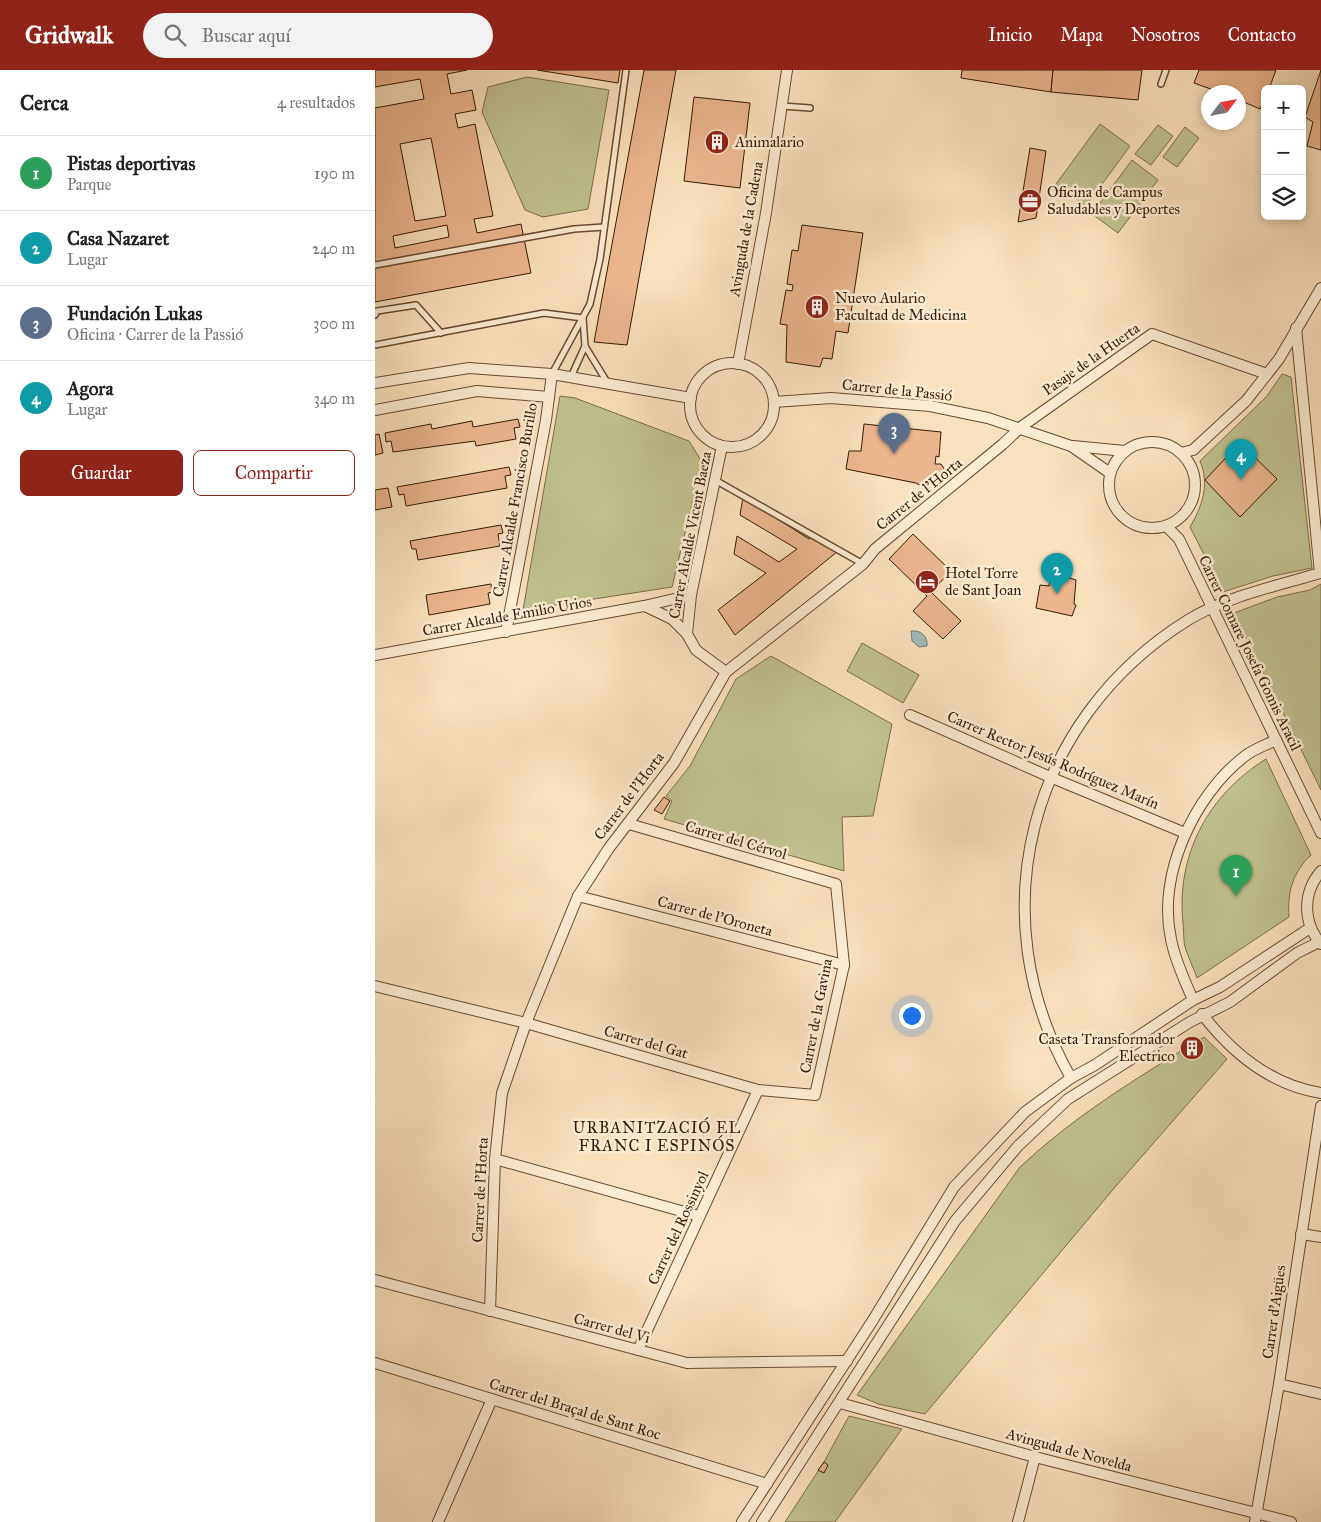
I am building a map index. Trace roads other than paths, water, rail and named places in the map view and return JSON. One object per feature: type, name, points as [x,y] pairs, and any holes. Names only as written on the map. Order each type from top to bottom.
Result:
[{"type":"street","name":"Avinguda de la Cadena","points":[[738,364],[766,213],[787,70]]},
{"type":"street","points":[[1181,453],[1193,450],[1246,401],[1279,359],[1295,328],[1321,288]]},
{"type":"street","points":[[1071,1078],[1054,1047],[1036,998],[1025,935],[1027,857],[1037,816],[1050,777],[1081,722],[1112,681],[1150,647],[1211,607],[1320,573],[1295,328]]},
{"type":"street","name":"Pasaje de la Huerta","points":[[1021,428],[1153,334],[1267,374]]},
{"type":"street","points":[[723,364],[738,364],[757,372],[766,380],[774,402],[773,416],[767,429],[758,439],[735,447],[722,446],[701,434],[694,423],[691,411],[691,398],[698,381],[712,368],[723,364]]},
{"type":"street","points":[[375,383],[469,368],[552,374],[691,398]]},
{"type":"street","name":"Carrer Alcalde Francisco Burillo","points":[[506,632],[552,374]]},
{"type":"street","points":[[375,410],[477,391],[549,397]]},
{"type":"street","name":"Carrer de la Passió","points":[[774,402],[831,398],[930,406],[1021,428],[1071,446],[1125,451]]},
{"type":"street","name":"Carrer de l'Horta","points":[[490,1311],[495,1159],[502,1093],[526,1023],[578,896],[609,848],[674,763],[727,672],[863,564],[875,549],[1021,428]]},
{"type":"street","points":[[1149,442],[1163,443],[1181,453],[1189,462],[1195,480],[1195,493],[1183,515],[1166,526],[1148,528],[1124,518],[1116,508],[1111,496],[1111,474],[1116,461],[1125,451],[1136,444],[1149,442]]},
{"type":"street","name":"Carrer Alcalde Vicent Baeza","points":[[722,446],[691,595],[687,634],[696,650],[727,672]]},
{"type":"street","name":"Carrer de la Passió","points":[[1071,446],[1111,474]]},
{"type":"street","points":[[1189,462],[1193,450]]},
{"type":"street","name":"Carrer Comare Josefa Gomis Aracil","points":[[1177,519],[1179,539],[1321,833]]},
{"type":"street","name":"Carrer Comare Josefa Gomis Aracil","points":[[1166,526],[1179,539]]},
{"type":"street","name":"Carrer Alcalde Emilio Urios","points":[[375,655],[644,606],[691,595]]},
{"type":"street","points":[[644,606],[660,612],[673,620],[687,634]]},
{"type":"street","name":"Carrer Rector Jesús Rodríguez Marín","points":[[910,715],[1050,777],[1185,833]]},
{"type":"street","points":[[1193,1000],[1179,969],[1171,939],[1168,911],[1171,880],[1185,833],[1208,797],[1234,766],[1247,754],[1276,740]]},
{"type":"street","name":"Carrer del Cérvol","points":[[629,824],[836,884]]},
{"type":"street","points":[[762,1522],[955,1221],[1018,1146],[1061,1104],[1202,1014],[1230,1002],[1297,953],[1320,943],[1310,928],[1307,902],[1310,889],[1321,871]]},
{"type":"street","name":"Carrer de la Gavina","points":[[758,1090],[815,1095],[844,965],[836,884]]},
{"type":"street","name":"Carrer de l'Oroneta","points":[[578,896],[844,965]]},
{"type":"street","points":[[742,1522],[847,1361],[954,1187],[1025,1112],[1071,1078],[1095,1065],[1193,1000],[1220,987],[1310,928]]},
{"type":"street","name":"Carrer del Gat","points":[[375,986],[526,1023],[758,1090]]},
{"type":"street","points":[[1202,1014],[1220,1038],[1243,1058],[1269,1075],[1301,1090],[1321,1093]]},
{"type":"street","name":"Carrer del Rossinyol","points":[[638,1350],[758,1090]]},
{"type":"street","name":"Carrer d'Aigües","points":[[1256,1518],[1279,1384],[1294,1274],[1321,1106]]},
{"type":"street","points":[[495,1159],[699,1216]]},
{"type":"street","points":[[1301,1234],[1321,1237]]},
{"type":"street","name":"Carrer del Vi","points":[[375,1280],[687,1363],[847,1361]]},
{"type":"street","name":"Carrer del Braçal de Sant Roc","points":[[375,1363],[767,1484]]},
{"type":"street","points":[[1279,1384],[1321,1394]]},
{"type":"street","points":[[438,1522],[492,1399]]},
{"type":"street","name":"Avinguda de Novelda","points":[[840,1403],[1256,1518],[1291,1522]]},
{"type":"street","points":[[1018,1522],[1035,1457]]},
{"type":"lane","points":[[552,374],[590,304],[605,227],[626,70]]},
{"type":"lane","points":[[1161,84],[1166,70]]},
{"type":"lane","points":[[782,106],[809,108]]},
{"type":"lane","points":[[375,265],[574,229],[605,227]]},
{"type":"lane","points":[[375,315],[377,311],[416,305],[441,333]]},
{"type":"lane","points":[[375,345],[544,313],[583,318]]},
{"type":"lane","points":[[583,318],[585,346],[608,383]]},
{"type":"lane","points":[[570,377],[585,346]]},
{"type":"lane","points":[[714,480],[863,564]]},
{"type":"water","points":[[911,631],[923,634],[927,646],[919,647],[912,641]]},
{"type":"place","name":"Animalario","points":[[717,142]]},
{"type":"place","name":"Oficina de Campus Saludables y Deportes","points":[[1030,201]]},
{"type":"place","name":"Nuevo Aulario Facultad de Medicina","points":[[817,307]]},
{"type":"place","name":"Fundación Lukas","points":[[894,454]]},
{"type":"place","name":"Agora","points":[[1241,480]]},
{"type":"place","name":"Hotel Torre de Sant Joan","points":[[927,582]]},
{"type":"place","name":"Casa Nazaret","points":[[1057,594]]},
{"type":"place","name":"Pistas deportivas","points":[[1236,896]]},
{"type":"place","name":"Caseta Transformador Electrico","points":[[1192,1048]]},
{"type":"district","name":"URBANITZACIÓ EL FRANC I ESPINÓS","points":[[657,1136]]}]
